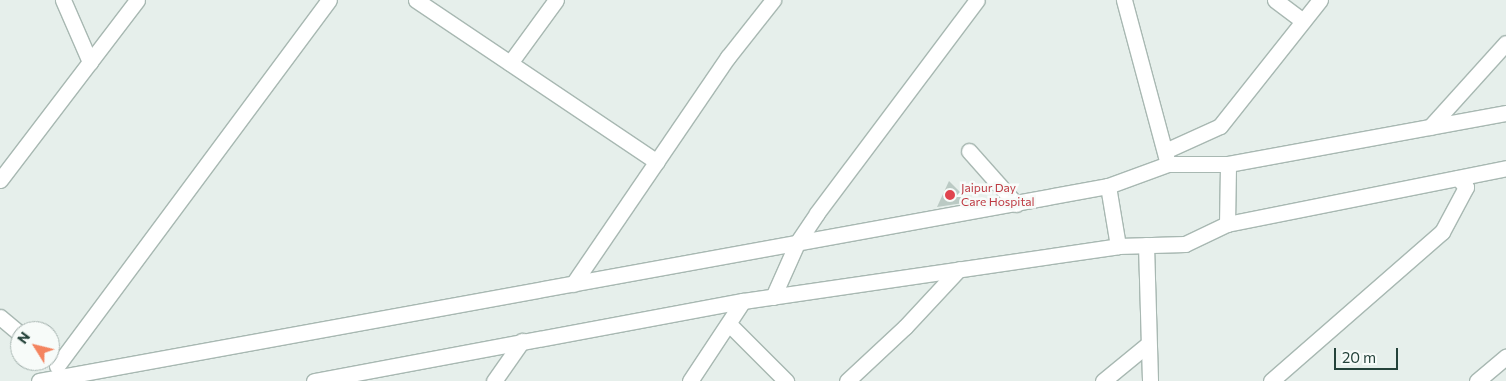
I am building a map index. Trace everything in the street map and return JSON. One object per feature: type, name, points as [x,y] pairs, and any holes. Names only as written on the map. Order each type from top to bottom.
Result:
[{"type":"street","points":[[63,0],[90,62]]},
{"type":"street","points":[[0,180],[137,0]]},
{"type":"street","points":[[60,354],[329,0]]},
{"type":"street","points":[[416,0],[657,162]]},
{"type":"street","points":[[510,63],[556,0]]},
{"type":"street","points":[[573,284],[728,57],[773,0]]},
{"type":"street","points":[[773,297],[797,243],[977,0]]},
{"type":"street","points":[[1124,0],[1166,158]]},
{"type":"street","points":[[1275,0],[1303,21]]},
{"type":"street","points":[[39,381],[75,378],[1108,186],[1166,158],[1220,126],[1320,0]]},
{"type":"street","points":[[1430,127],[1506,42]]},
{"type":"street","points":[[1166,158],[1228,164],[1506,113]]},
{"type":"street","points":[[970,151],[1016,204]]},
{"type":"street","points":[[1227,224],[1228,164]]},
{"type":"street","points":[[314,381],[744,301],[1118,246],[1185,244],[1227,224],[1506,168]]},
{"type":"street","points":[[1271,381],[1442,232],[1466,188],[1458,178]]},
{"type":"street","points":[[1108,186],[1118,246]]},
{"type":"street","points":[[1146,245],[1150,381]]},
{"type":"street","points":[[847,381],[905,327],[959,269]]},
{"type":"street","points":[[690,381],[744,301]]},
{"type":"street","points":[[0,317],[10,326]]},
{"type":"street","points":[[730,324],[786,381]]},
{"type":"street","points":[[494,381],[522,341]]},
{"type":"street","points":[[1103,381],[1148,344]]},
{"type":"street","points":[[1477,381],[1506,356]]},
{"type":"street","points":[[60,367],[75,378]]},
{"type":"building","points":[[949,181],[970,202],[937,207]]},
{"type":"place","name":"Jaipur Day Care Hospital","points":[[950,195]]}]
